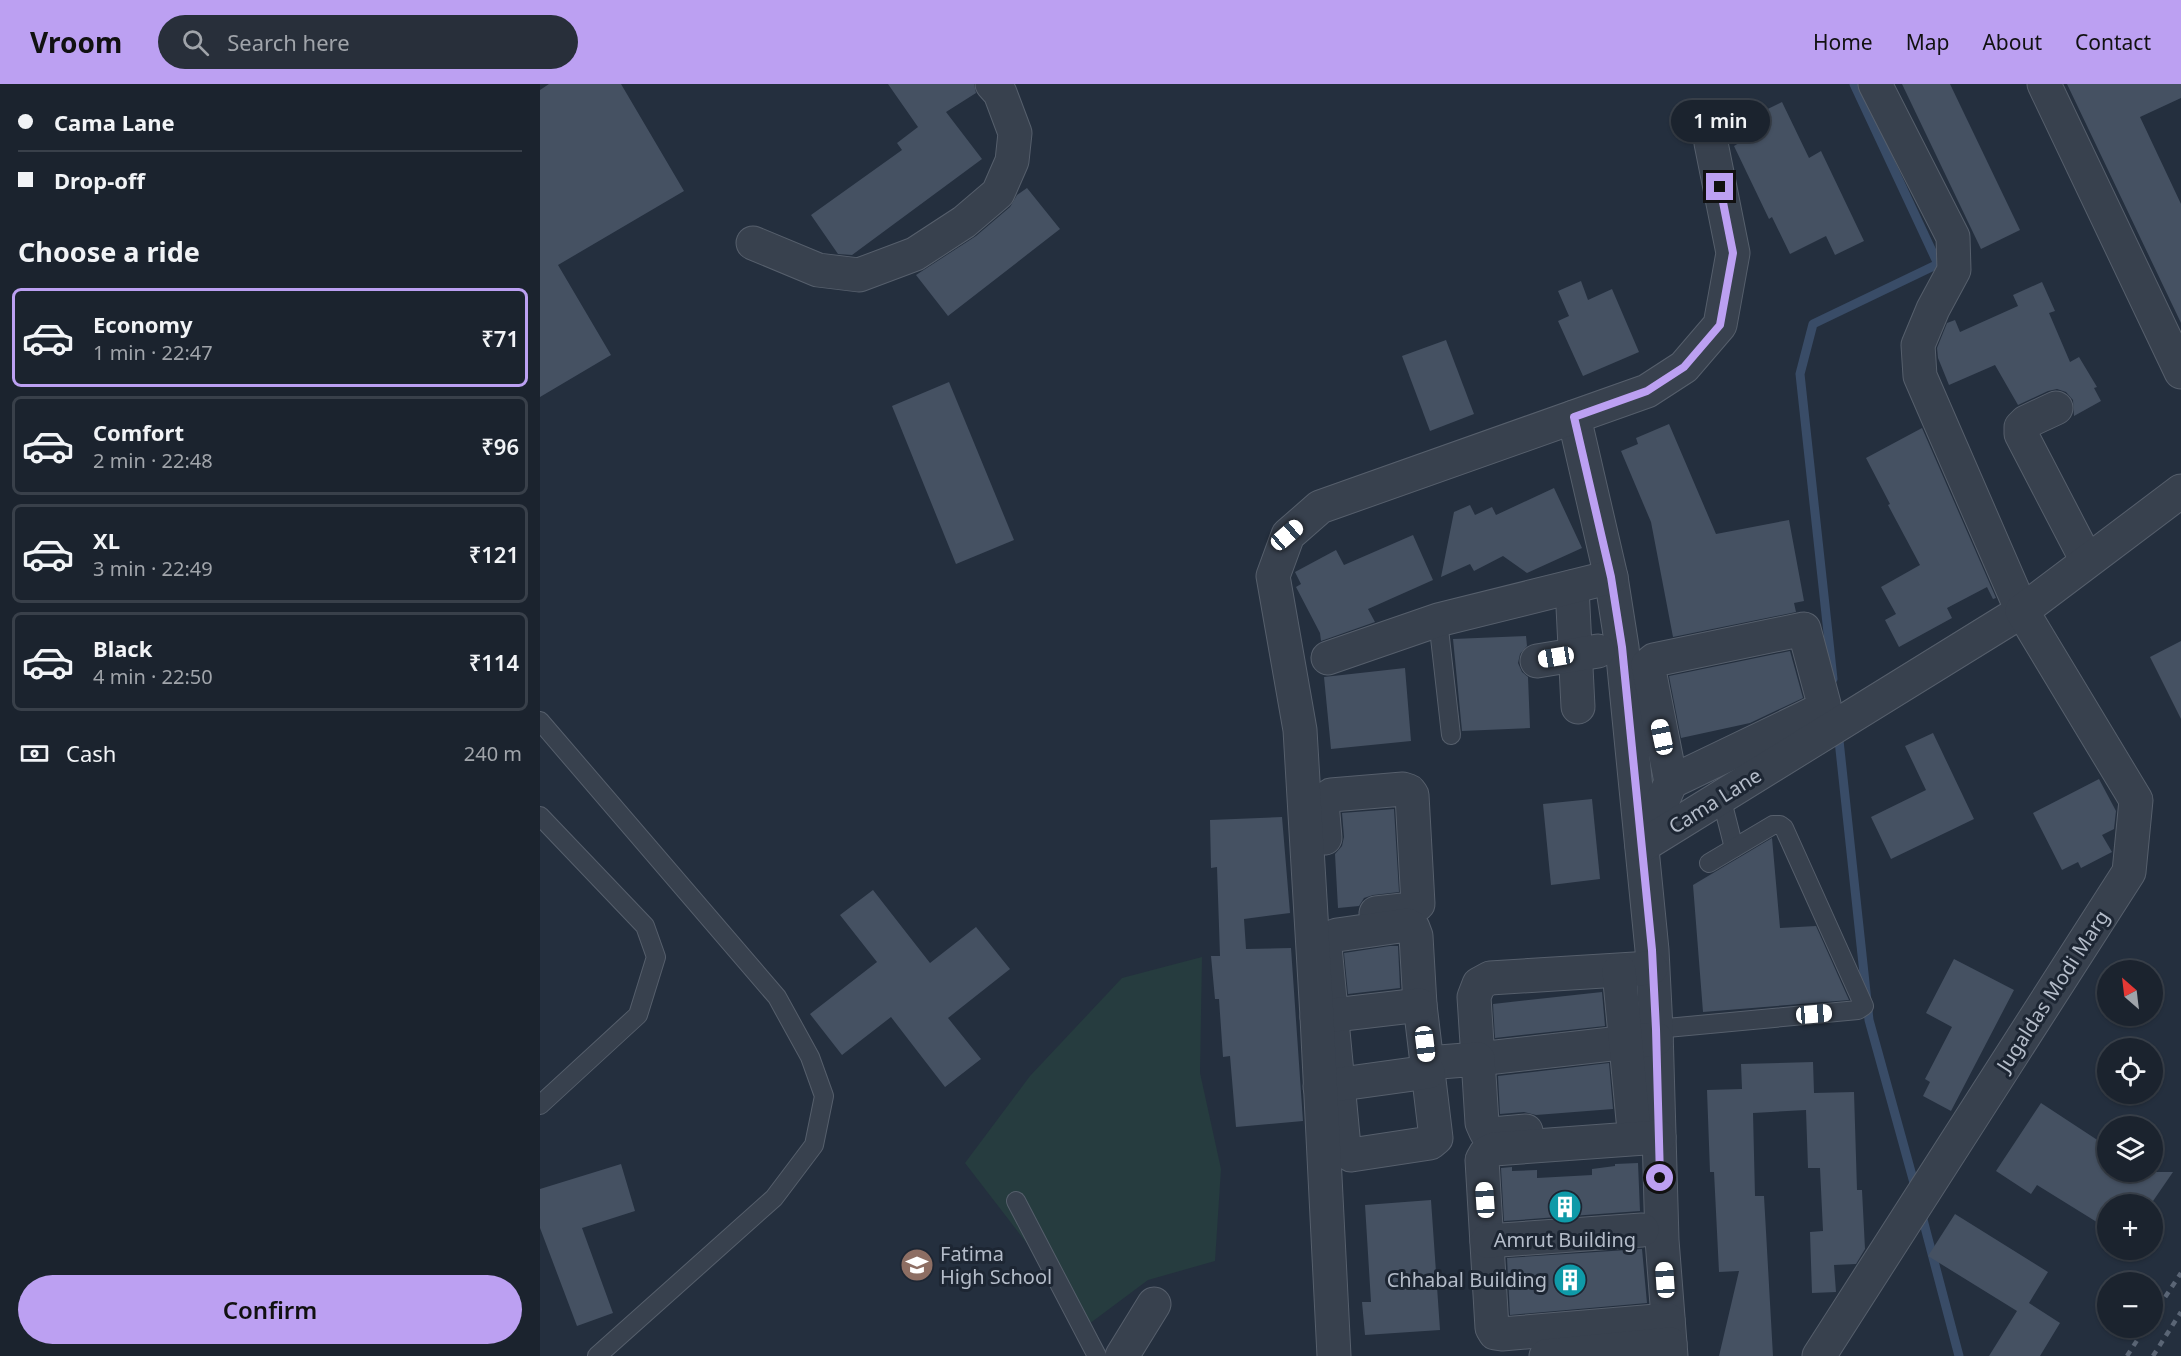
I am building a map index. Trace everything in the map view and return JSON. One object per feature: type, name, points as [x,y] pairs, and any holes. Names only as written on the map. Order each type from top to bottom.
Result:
[{"type":"street","points":[[753,243],[818,270],[860,275],[915,254],[964,222],[998,193],[1012,161],[1015,134],[1000,93],[992,84]]},
{"type":"street","name":"Jugaldas Modi Marg","points":[[1819,1356],[2129,872],[2136,800],[2022,610],[1920,376],[1918,345],[1933,309],[1954,270],[1953,237],[1875,84]]},
{"type":"street","points":[[2044,84],[2181,372]]},
{"type":"street","points":[[1335,1356],[1323,920],[1299,730],[1273,576],[1287,535],[1320,507],[1647,391],[1684,367],[1720,325],[1733,253],[1711,144]]},
{"type":"street","points":[[2056,408],[2026,422],[2021,427],[2021,434],[2087,561]]},
{"type":"street","points":[[1574,417],[1611,577],[1622,647],[1652,950],[1646,1037],[1650,1125],[1655,1229],[1670,1340]]},
{"type":"street","name":"Cama Lane","points":[[1642,846],[2022,610],[2181,491]]},
{"type":"street","points":[[1328,658],[1438,620],[1611,577]]},
{"type":"street","points":[[1572,587],[1578,707]]},
{"type":"street","points":[[1642,846],[1671,782],[1648,669],[1651,661],[1804,629],[1824,704],[1804,718],[1671,782]]},
{"type":"street","points":[[1537,661],[1622,647]]},
{"type":"street","points":[[1324,1016],[1325,947],[1330,938],[1407,925],[1413,928],[1416,936],[1420,1005],[1436,1138],[1430,1143],[1351,1155],[1344,1147],[1329,1085]]},
{"type":"street","points":[[1650,1125],[1492,1134],[1486,1132],[1482,1123],[1474,997],[1479,984],[1490,978],[1651,968]]},
{"type":"street","points":[[1619,971],[1646,1037]]},
{"type":"street","points":[[1324,1016],[1420,1005]]},
{"type":"street","points":[[1329,1085],[1478,1059],[1646,1037]]},
{"type":"street","points":[[1650,1125],[1494,1149],[1486,1153],[1482,1160],[1492,1328],[1495,1333],[1502,1334],[1670,1340]]},
{"type":"street","points":[[1487,1241],[1655,1229]]},
{"type":"street","points":[[1122,1356],[1154,1304]]},
{"type":"street","points":[[1546,1356],[1670,1340]]},
{"type":"lane","points":[[1438,620],[1451,735]]},
{"type":"lane","points":[[540,721],[777,997],[810,1057],[824,1096],[814,1145],[774,1198],[597,1356]]},
{"type":"lane","points":[[1721,797],[1734,848]]},
{"type":"lane","points":[[540,816],[645,926],[656,957],[638,1015],[540,1105]]},
{"type":"lane","points":[[1646,1037],[1858,1010],[1864,1006],[1784,828],[1780,825],[1773,825],[1709,863]]},
{"type":"lane","points":[[1016,1201],[1096,1356]]},
{"type":"green space","points":[[1202,957],[1200,1073],[1221,1169],[1215,1261],[1148,1280],[1089,1324],[965,1163],[1030,1076],[1122,978]]},
{"type":"building","points":[[549,84],[621,84],[684,191],[558,265],[611,355],[540,397],[540,90]]},
{"type":"building","points":[[888,84],[974,84],[976,93],[946,112],[982,159],[852,255],[838,254],[811,215],[902,150],[897,143],[918,127]]},
{"type":"building","points":[[1902,84],[1950,84],[2020,230],[1981,249]]},
{"type":"building","points":[[2067,84],[2181,84],[2181,98],[2140,117],[2181,204],[2181,323]]},
{"type":"building","points":[[1782,102],[1809,158],[1821,151],[1864,241],[1835,255],[1826,236],[1790,254],[1772,217],[1769,219],[1734,146],[1739,143],[1731,127]]},
{"type":"building","points":[[1027,188],[1060,229],[948,316],[916,275],[976,236],[1010,207],[1017,195]]},
{"type":"building","points":[[1581,281],[1588,300],[1612,289],[1639,352],[1583,376],[1558,321],[1569,316],[1558,291]]},
{"type":"building","points":[[2042,282],[2055,311],[2049,313],[2070,362],[2079,357],[2097,387],[2094,388],[2101,401],[2074,416],[2073,400],[2066,392],[2057,389],[2018,405],[1995,365],[1949,385],[1938,358],[1937,348],[1947,323],[1955,320],[1960,332],[2018,306],[2013,295]]},
{"type":"building","points":[[1446,340],[1474,414],[1430,431],[1402,356]]},
{"type":"building","points":[[949,382],[1014,540],[956,564],[892,406]]},
{"type":"building","points":[[1669,424],[1716,534],[1789,520],[1804,601],[1794,603],[1796,612],[1673,637],[1651,522],[1621,451],[1638,444],[1636,438]]},
{"type":"building","points":[[1922,428],[1996,598],[1993,599],[1987,587],[1947,608],[1952,618],[1899,647],[1885,620],[1896,614],[1881,587],[1920,565],[1866,458]]},
{"type":"building","points":[[1554,488],[1582,548],[1527,573],[1503,556],[1474,571],[1470,564],[1441,577],[1454,512],[1470,505],[1475,515],[1492,507],[1496,515]]},
{"type":"building","points":[[1413,535],[1433,580],[1368,609],[1375,622],[1321,641],[1320,633],[1296,587],[1301,584],[1295,572],[1336,550],[1344,565]]},
{"type":"building","points":[[1526,636],[1527,646],[1520,654],[1518,663],[1522,672],[1528,677],[1530,728],[1462,731],[1453,639]]},
{"type":"building","points":[[2181,641],[2181,719],[2150,657]]},
{"type":"building","points":[[1790,651],[1803,698],[1750,723],[1681,738],[1669,676]]},
{"type":"building","points":[[1405,668],[1411,741],[1331,749],[1324,677]]},
{"type":"building","points":[[1933,733],[1974,819],[1891,859],[1871,817],[1926,790],[1905,746]]},
{"type":"building","points":[[2099,779],[2116,811],[2114,829],[2102,835],[2112,852],[2081,868],[2078,862],[2062,870],[2033,813]]},
{"type":"building","points":[[1592,799],[1600,879],[1551,885],[1543,804]]},
{"type":"building","points":[[1394,809],[1399,892],[1373,895],[1364,898],[1359,906],[1338,908],[1335,854],[1342,846],[1344,837],[1342,813]]},
{"type":"building","points":[[1282,817],[1290,913],[1244,919],[1246,949],[1291,948],[1303,1121],[1236,1127],[1230,1056],[1223,1057],[1219,999],[1215,999],[1211,956],[1220,956],[1217,867],[1211,868],[1210,820]]},
{"type":"building","points":[[1772,838],[1780,928],[1816,926],[1849,1000],[1703,1012],[1693,885]]},
{"type":"building","points":[[873,890],[930,963],[976,927],[1010,969],[948,1018],[981,1059],[945,1087],[891,1017],[842,1055],[810,1014],[877,962],[840,915]]},
{"type":"building","points":[[1398,946],[1400,988],[1348,994],[1344,953]]},
{"type":"building","points":[[1954,959],[2014,990],[1951,1111],[1923,1096],[1930,1082],[1925,1079],[1952,1027],[1926,1013]]},
{"type":"building","points":[[1602,992],[1605,1026],[1495,1038],[1493,1004]]},
{"type":"building","points":[[1813,1062],[1814,1093],[1854,1092],[1857,1190],[1862,1190],[1865,1249],[1856,1264],[1834,1265],[1836,1292],[1812,1293],[1810,1232],[1823,1231],[1820,1168],[1808,1168],[1806,1110],[1753,1113],[1755,1196],[1764,1196],[1773,1356],[1719,1356],[1739,1271],[1719,1272],[1714,1172],[1710,1172],[1707,1090],[1742,1089],[1741,1064]]},
{"type":"building","points":[[1609,1063],[1613,1109],[1536,1115],[1524,1112],[1500,1114],[1498,1076]]},
{"type":"building","points":[[2041,1103],[2097,1140],[2097,1182],[2163,1182],[2163,1172],[2173,1172],[2158,1194],[2097,1194],[2097,1222],[2037,1185],[2031,1194],[1996,1171]]},
{"type":"building","name":"Amrut Building","points":[[1638,1163],[1640,1211],[1504,1221],[1501,1168],[1512,1167],[1512,1171],[1537,1170],[1537,1178],[1592,1175],[1592,1169],[1615,1166],[1615,1164]]},
{"type":"building","points":[[621,1164],[635,1211],[582,1228],[613,1313],[577,1326],[540,1228],[540,1189]]},
{"type":"building","points":[[1431,1200],[1440,1330],[1365,1335],[1362,1302],[1371,1302],[1365,1205]]},
{"type":"building","points":[[1955,1214],[2048,1272],[2029,1303],[2060,1323],[2040,1356],[1989,1356],[2017,1311],[1928,1256]]},
{"type":"building","name":"Chhabal Building","points":[[1642,1249],[1647,1303],[1510,1315],[1507,1258]]},
{"type":"waterway","points":[[1833,679],[1800,374],[1813,324],[1938,264],[1854,84]]},
{"type":"waterway","points":[[1838,731],[1869,1020],[1916,1190]]},
{"type":"waterway","points":[[1921,1212],[1959,1356]]},
{"type":"railway","points":[[2163,1300],[2181,1273]]},
{"type":"railway","points":[[2153,1356],[2181,1312]]},
{"type":"railway","points":[[2127,1356],[2139,1338]]},
{"type":"place","name":"Amrut Building","points":[[1565,1207]]},
{"type":"place","name":"Fatima High School","points":[[917,1265]]},
{"type":"place","name":"Chhabal Building","points":[[1570,1280]]},
{"type":"route","points":[[1660,1178],[1652,950],[1622,647],[1611,577],[1574,417],[1647,391],[1684,367],[1720,325],[1733,253],[1720,187]]}]
